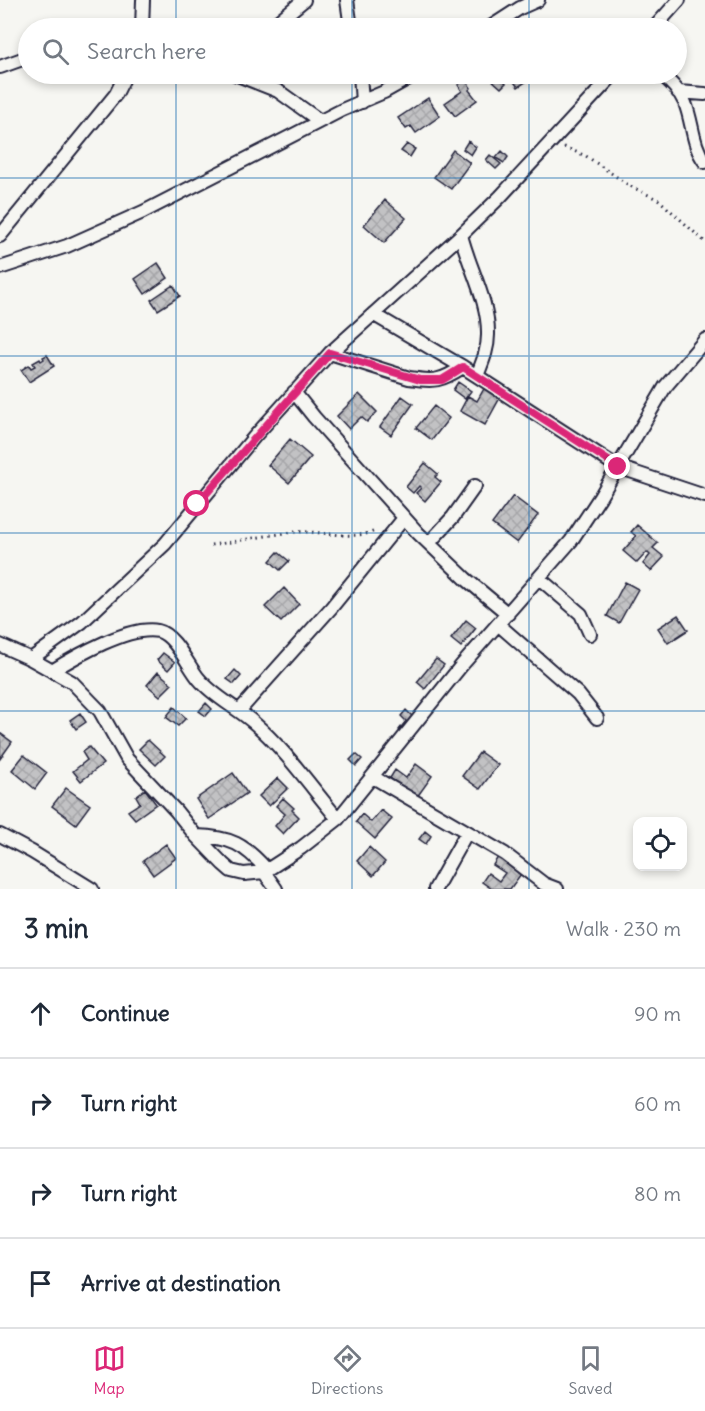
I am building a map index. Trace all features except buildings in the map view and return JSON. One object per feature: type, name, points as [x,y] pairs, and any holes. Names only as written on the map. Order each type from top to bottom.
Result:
[{"type":"street","points":[[142,18],[143,0]]},
{"type":"street","points":[[282,18],[304,0]]},
{"type":"street","points":[[347,0],[350,18]]},
{"type":"street","points":[[504,18],[538,0]]},
{"type":"street","points":[[663,18],[679,0]]},
{"type":"street","points":[[0,67],[18,61]]},
{"type":"street","points":[[0,236],[116,94],[121,84]]},
{"type":"street","points":[[260,84],[278,91],[320,121]]},
{"type":"street","points":[[361,84],[362,102]]},
{"type":"street","points":[[0,268],[67,246],[143,212],[320,121],[398,84]]},
{"type":"street","points":[[31,659],[82,622],[165,544],[204,495],[330,353],[500,197],[605,84]]},
{"type":"street","points":[[670,84],[678,92],[687,110],[699,154],[705,162]]},
{"type":"street","points":[[678,92],[705,94]]},
{"type":"street","points":[[461,235],[467,260],[487,315],[488,337],[485,355],[477,376]]},
{"type":"street","points":[[372,314],[463,367],[618,467],[705,496]]},
{"type":"street","points":[[0,645],[72,682],[100,711],[127,759],[215,857],[231,871],[244,874],[266,871],[301,848],[338,819],[461,666],[571,541],[665,387],[705,340]]},
{"type":"street","points":[[330,353],[420,380],[442,380],[463,367]]},
{"type":"street","points":[[294,392],[402,520],[508,614]]},
{"type":"street","points":[[429,543],[453,517],[475,486]]},
{"type":"street","points":[[239,711],[331,608],[402,520]]},
{"type":"street","points":[[539,578],[581,614],[590,634]]},
{"type":"street","points":[[499,625],[578,694],[597,718]]},
{"type":"street","points":[[52,671],[80,654],[114,639],[149,630],[160,631],[174,642],[200,680],[212,692],[253,722],[278,748],[338,819]]},
{"type":"street","points":[[373,777],[505,854],[544,884],[557,889]]},
{"type":"street","points":[[435,889],[467,832]]},
{"type":"street","points":[[0,835],[92,889]]},
{"type":"street","points":[[196,836],[213,837],[237,843],[248,850],[266,871],[276,889]]},
{"type":"path","points":[[547,145],[558,146],[586,156],[630,186],[660,200],[705,242]]},
{"type":"path","points":[[211,544],[296,532],[327,532],[363,536],[402,520]]},
{"type":"route","points":[[197,504],[330,353],[420,380],[442,380],[463,367],[618,467]]}]
